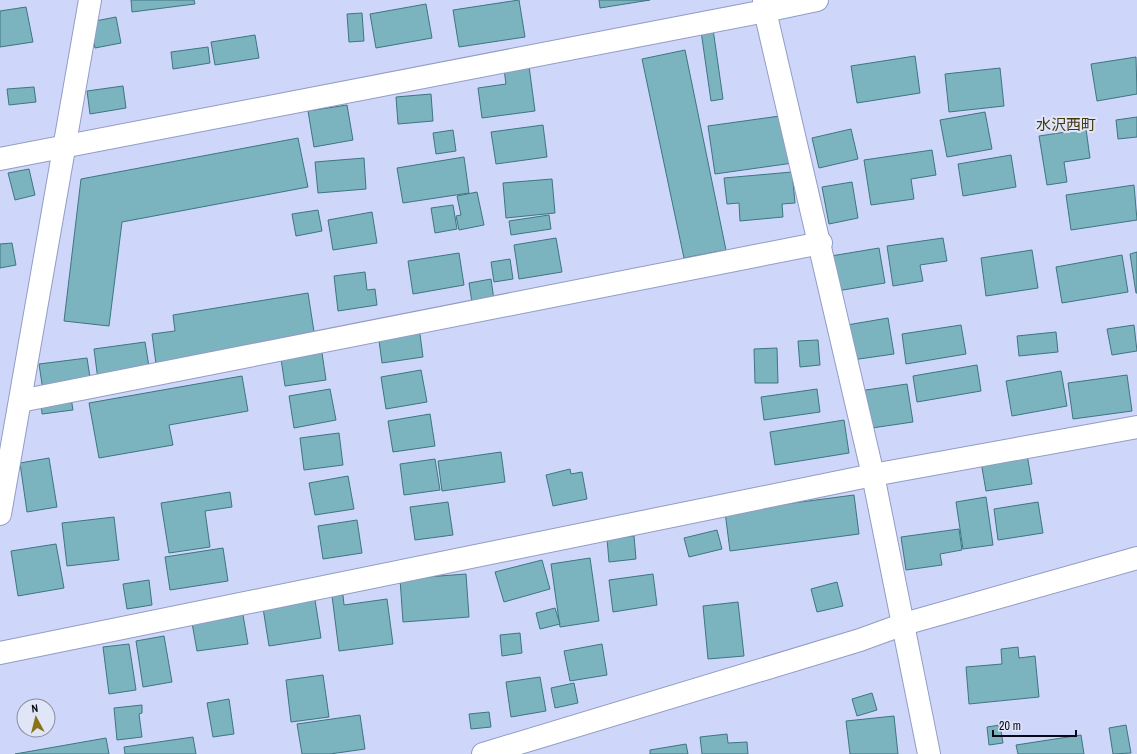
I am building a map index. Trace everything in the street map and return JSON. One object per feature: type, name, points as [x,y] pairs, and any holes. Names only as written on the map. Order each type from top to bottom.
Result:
[{"type":"street","points":[[0,514],[90,0]]},
{"type":"street","points":[[0,159],[765,5],[817,0]]},
{"type":"street","points":[[765,5],[873,475],[929,754]]},
{"type":"street","points":[[20,401],[821,244]]},
{"type":"street","points":[[0,653],[873,475],[1137,427]]},
{"type":"street","points":[[483,754],[845,644],[904,624],[1137,558]]},
{"type":"building","points":[[131,0],[194,0],[195,4],[132,12]]},
{"type":"building","points":[[519,0],[525,37],[459,47],[453,10]]},
{"type":"building","points":[[599,0],[650,0],[600,8]]},
{"type":"building","points":[[426,4],[432,38],[376,48],[370,14]]},
{"type":"building","points":[[26,7],[33,42],[0,47],[0,11]]},
{"type":"building","points":[[362,13],[364,41],[349,42],[347,14]]},
{"type":"building","points":[[116,17],[121,43],[95,48],[90,22]]},
{"type":"building","points":[[713,29],[723,99],[711,101],[701,31]]},
{"type":"building","points":[[255,35],[259,58],[215,65],[211,42]]},
{"type":"building","points":[[208,47],[210,63],[173,69],[171,52]]},
{"type":"building","points":[[685,50],[726,250],[684,258],[642,59]]},
{"type":"building","points":[[915,56],[920,93],[857,103],[851,66]]},
{"type":"building","points":[[1136,57],[1137,94],[1097,101],[1091,64]]},
{"type":"building","points":[[529,66],[535,111],[482,118],[478,88],[506,84],[504,69]]},
{"type":"building","points":[[1000,68],[1004,106],[949,112],[945,74]]},
{"type":"building","points":[[123,86],[126,108],[90,114],[87,91]]},
{"type":"building","points":[[34,87],[36,102],[9,105],[7,89]]},
{"type":"building","points":[[431,94],[433,121],[398,124],[396,97]]},
{"type":"building","points":[[347,105],[353,140],[314,147],[308,111]]},
{"type":"building","points":[[985,112],[992,149],[947,157],[940,120]]},
{"type":"building","points":[[787,115],[793,163],[715,174],[708,126]]},
{"type":"building","points":[[1137,117],[1137,137],[1118,139],[1116,120]]},
{"type":"building","points":[[543,125],[547,157],[496,164],[491,132]]},
{"type":"building","points":[[851,129],[858,159],[819,168],[812,138]]},
{"type":"building","points":[[1086,129],[1090,158],[1064,162],[1067,182],[1047,185],[1039,136]]},
{"type":"building","points":[[453,130],[456,151],[436,154],[433,133]]},
{"type":"building","points":[[298,138],[308,187],[122,222],[109,326],[64,321],[81,179]]},
{"type":"building","points":[[932,150],[936,175],[911,179],[914,199],[871,205],[864,160]]},
{"type":"building","points":[[1011,155],[1016,187],[963,196],[958,164]]},
{"type":"building","points":[[464,157],[469,193],[403,203],[397,168]]},
{"type":"building","points":[[364,158],[366,189],[318,193],[315,162]]},
{"type":"building","points":[[29,169],[35,195],[15,200],[8,173]]},
{"type":"building","points":[[792,172],[795,203],[782,204],[783,217],[740,221],[739,203],[727,204],[724,178]]},
{"type":"building","points":[[552,179],[555,213],[506,218],[503,183]]},
{"type":"building","points":[[852,182],[858,218],[829,224],[822,187]]},
{"type":"building","points":[[1134,185],[1137,220],[1071,230],[1066,195]]},
{"type":"building","points":[[477,192],[484,225],[459,230],[456,216],[461,215],[457,196]]},
{"type":"building","points":[[453,205],[457,229],[435,233],[431,208]]},
{"type":"building","points":[[318,210],[322,231],[296,236],[292,214]]},
{"type":"building","points":[[372,212],[377,243],[333,250],[328,220]]},
{"type":"building","points":[[549,215],[551,229],[511,235],[509,221]]},
{"type":"building","points":[[556,238],[562,272],[519,279],[514,245]]},
{"type":"building","points":[[943,238],[947,261],[920,265],[923,281],[893,286],[887,246]]},
{"type":"building","points":[[12,243],[16,265],[0,268],[0,244]]},
{"type":"building","points":[[879,248],[885,283],[837,291],[831,256]]},
{"type":"building","points":[[1032,250],[1038,288],[986,296],[981,258]]},
{"type":"building","points":[[1137,252],[1137,293],[1136,293],[1130,254]]},
{"type":"building","points":[[459,253],[464,285],[413,294],[408,261]]},
{"type":"building","points":[[1122,255],[1128,292],[1062,303],[1056,267]]},
{"type":"building","points":[[510,259],[513,279],[494,282],[491,262]]},
{"type":"building","points":[[365,272],[367,290],[375,289],[377,305],[338,311],[334,276]]},
{"type":"building","points":[[491,279],[494,300],[472,303],[469,283]]},
{"type":"building","points":[[308,293],[315,338],[156,364],[152,334],[175,331],[173,315]]},
{"type":"building","points":[[888,318],[894,354],[852,360],[847,325]]},
{"type":"building","points":[[961,325],[966,354],[906,364],[902,334]]},
{"type":"building","points":[[1134,325],[1137,351],[1112,355],[1107,329]]},
{"type":"building","points":[[419,327],[423,357],[382,363],[378,333]]},
{"type":"building","points":[[1056,332],[1058,352],[1019,356],[1017,336]]},
{"type":"building","points":[[818,340],[820,365],[800,367],[798,341]]},
{"type":"building","points":[[145,342],[150,373],[98,380],[94,349]]},
{"type":"building","points":[[321,346],[326,380],[285,386],[280,352]]},
{"type":"building","points":[[777,348],[778,383],[755,383],[754,349]]},
{"type":"building","points":[[87,358],[91,384],[43,391],[39,364]]},
{"type":"building","points":[[977,365],[981,391],[917,402],[913,376]]},
{"type":"building","points":[[421,370],[427,402],[386,409],[381,377]]},
{"type":"building","points":[[1061,371],[1067,406],[1012,416],[1006,381]]},
{"type":"building","points":[[1127,375],[1132,411],[1073,419],[1068,383]]},
{"type":"building","points":[[242,376],[248,411],[169,425],[173,445],[99,458],[89,403]]},
{"type":"building","points":[[907,384],[913,422],[865,429],[859,391]]},
{"type":"building","points":[[330,389],[336,420],[294,428],[289,396]]},
{"type":"building","points":[[817,389],[820,412],[764,420],[761,397]]},
{"type":"building","points":[[71,398],[73,410],[42,414],[41,402]]},
{"type":"building","points":[[430,414],[435,446],[393,452],[388,421]]},
{"type":"building","points":[[844,420],[849,453],[775,465],[770,432]]},
{"type":"building","points":[[339,433],[343,465],[304,470],[300,438]]},
{"type":"building","points":[[501,452],[505,482],[442,491],[438,461]]},
{"type":"building","points":[[1027,454],[1032,484],[986,491],[981,462]]},
{"type":"building","points":[[49,458],[57,507],[27,512],[20,463]]},
{"type":"building","points":[[435,459],[440,490],[404,495],[400,464]]},
{"type":"building","points":[[570,469],[571,474],[582,472],[587,499],[553,506],[546,475]]},
{"type":"building","points":[[348,476],[354,509],[315,515],[309,483]]},
{"type":"building","points":[[230,492],[232,507],[205,511],[210,547],[169,553],[161,503]]},
{"type":"building","points":[[854,495],[859,534],[730,551],[725,512]]},
{"type":"building","points":[[986,497],[993,545],[963,549],[956,502]]},
{"type":"building","points":[[448,502],[453,535],[415,540],[410,507]]},
{"type":"building","points":[[1038,502],[1043,533],[998,540],[994,509]]},
{"type":"building","points":[[114,517],[119,560],[67,566],[62,523]]},
{"type":"building","points":[[357,520],[362,553],[323,559],[318,526]]},
{"type":"building","points":[[959,529],[962,550],[940,554],[942,565],[906,570],[901,537]]},
{"type":"building","points":[[717,530],[722,549],[689,557],[684,538]]},
{"type":"building","points":[[634,536],[636,559],[609,562],[607,539]]},
{"type":"building","points":[[56,544],[64,588],[18,596],[11,551]]},
{"type":"building","points":[[223,548],[228,581],[170,590],[165,557]]},
{"type":"building","points":[[590,558],[599,621],[560,627],[551,564]]},
{"type":"building","points":[[542,560],[550,589],[504,602],[495,572]]},
{"type":"building","points":[[466,574],[469,617],[403,622],[400,579]]},
{"type":"building","points":[[653,574],[657,605],[613,612],[609,580]]},
{"type":"building","points":[[149,580],[152,605],[127,609],[123,584]]},
{"type":"building","points":[[837,582],[843,606],[817,612],[811,589]]},
{"type":"building","points":[[343,595],[344,605],[387,599],[393,644],[339,651],[332,596]]},
{"type":"building","points":[[315,600],[321,638],[269,646],[263,608]]},
{"type":"building","points":[[738,602],[744,656],[708,659],[703,606]]},
{"type":"building","points":[[555,608],[560,624],[540,629],[536,613]]},
{"type":"building","points":[[243,615],[248,644],[197,651],[192,623]]},
{"type":"building","points":[[520,633],[522,653],[502,656],[500,635]]},
{"type":"building","points":[[164,636],[172,682],[143,687],[136,641]]},
{"type":"building","points":[[129,644],[136,690],[109,694],[103,647]]},
{"type":"building","points":[[602,644],[607,675],[570,681],[564,651]]},
{"type":"building","points":[[1018,647],[1019,658],[1035,656],[1039,697],[969,704],[966,667],[1002,664],[1001,649]]},
{"type":"building","points":[[323,675],[329,717],[291,722],[286,680]]},
{"type":"building","points":[[540,677],[546,711],[511,717],[506,682]]},
{"type":"building","points":[[574,683],[578,703],[555,708],[551,688]]},
{"type":"building","points":[[872,693],[877,710],[857,716],[852,699]]},
{"type":"building","points":[[229,699],[234,734],[213,737],[207,703]]},
{"type":"building","points":[[142,705],[142,713],[139,714],[142,737],[117,740],[114,708]]},
{"type":"building","points":[[489,712],[491,727],[471,729],[469,714]]},
{"type":"building","points":[[360,715],[365,749],[330,754],[302,754],[297,724]]},
{"type":"building","points":[[894,716],[898,754],[850,754],[846,721]]},
{"type":"building","points":[[1000,725],[1003,743],[989,745],[987,727]]},
{"type":"building","points":[[1126,725],[1131,753],[1113,754],[1109,728]]},
{"type":"building","points":[[727,734],[728,743],[747,742],[748,754],[702,754],[700,737]]},
{"type":"building","points":[[1081,735],[1084,754],[1018,754],[1016,745]]},
{"type":"building","points":[[193,737],[196,754],[125,754],[124,747]]},
{"type":"building","points":[[106,738],[109,754],[15,754]]},
{"type":"building","points":[[686,744],[688,754],[650,754],[650,750]]},
{"type":"district","name":"水沢西町","points":[[1066,125]]}]
